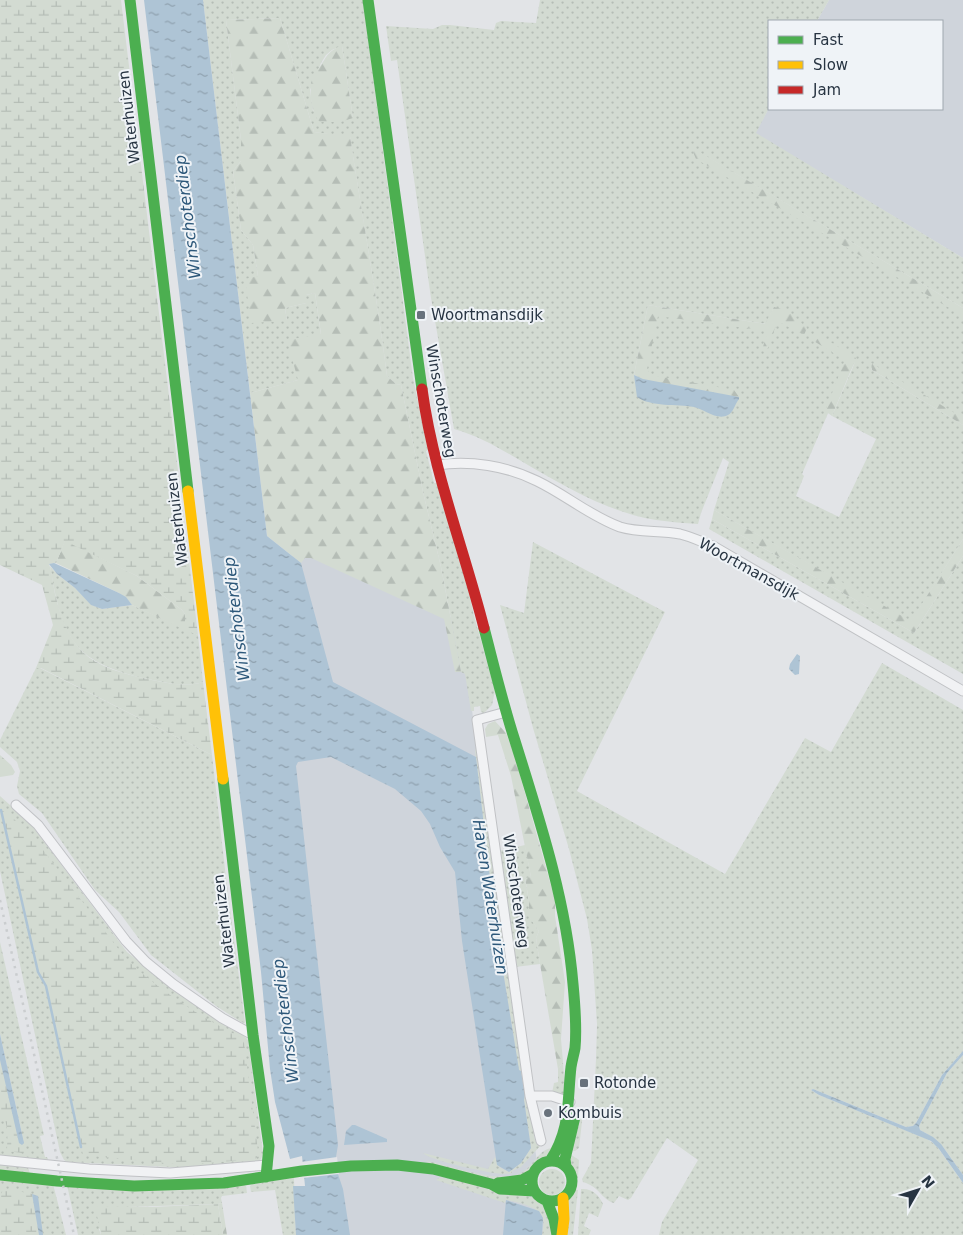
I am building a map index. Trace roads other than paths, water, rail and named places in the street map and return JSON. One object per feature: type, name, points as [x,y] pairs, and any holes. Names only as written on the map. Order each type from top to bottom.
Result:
[{"type":"main road","name":"Waterhuizen","points":[[130,0],[253,1035],[268,1146],[267,1171]]},
{"type":"main road","name":"Winschoterweg","points":[[368,0],[424,404],[437,465],[474,588],[506,712],[558,890],[568,938],[573,977],[575,1050],[572,1062],[570,1102],[566,1125],[558,1148],[550,1161]]},
{"type":"main road","name":"Winschoterweg","points":[[566,1167],[577,1098],[579,1062],[575,1050]]},
{"type":"main road","points":[[491,1184],[522,1180],[533,1174],[540,1165],[550,1161],[560,1163],[566,1167],[572,1176],[572,1184],[564,1198],[557,1201],[547,1201],[539,1197],[534,1191],[533,1174]]},
{"type":"main road","points":[[0,1175],[134,1186],[224,1183],[267,1171],[302,1171],[377,1165],[409,1166],[491,1184],[500,1189],[534,1191]]},
{"type":"main road","points":[[562,1235],[564,1198]]},
{"type":"main road","points":[[547,1201],[554,1219],[557,1235]]},
{"type":"street","name":"Woortmansdijk","points":[[437,465],[464,463],[515,472],[538,481],[598,518],[622,527],[680,534],[696,539],[712,546],[963,691]]},
{"type":"street","name":"Winschoterweg","points":[[506,712],[478,720],[530,1096],[541,1141]]},
{"type":"street","points":[[16,805],[38,825],[126,942],[146,962],[173,984],[222,1018],[253,1035]]},
{"type":"street","points":[[530,1096],[552,1096],[570,1102]]},
{"type":"street","points":[[0,1160],[96,1170],[170,1173],[267,1171]]},
{"type":"water","points":[[144,0],[203,0],[267,536],[301,563],[333,682],[476,757],[495,922],[519,1070],[521,1071],[525,1094],[524,1100],[531,1148],[521,1163],[509,1172],[497,1165],[462,941],[455,872],[440,847],[430,824],[421,811],[395,789],[331,757],[298,762],[296,766],[338,1145],[336,1157],[350,1235],[296,1235],[293,1186],[305,1186],[302,1156],[290,1159],[275,1102],[270,1069],[261,972]]},
{"type":"water","points":[[634,375],[643,379],[739,397],[739,399],[728,415],[719,417],[694,407],[649,402],[637,397]]},
{"type":"water","points":[[54,563],[119,593],[126,597],[132,605],[102,609],[91,605],[75,588],[57,574],[49,564]]},
{"type":"water","points":[[797,654],[800,656],[799,674],[795,675],[789,669]]},
{"type":"water","points":[[0,1034],[24,1143],[22,1145],[19,1143],[0,1060]]},
{"type":"water","points":[[963,1051],[963,1055],[947,1073],[919,1126],[920,1130],[941,1144],[963,1175],[963,1183],[939,1149],[931,1141],[811,1090],[813,1089],[906,1127],[913,1126],[942,1075]]},
{"type":"water","points":[[352,1125],[387,1139],[387,1142],[344,1145],[346,1131]]},
{"type":"water","points":[[32,1194],[38,1196],[43,1235],[39,1235]]},
{"type":"water","points":[[506,1200],[539,1211],[543,1218],[542,1235],[503,1235]]},
{"type":"waterway","points":[[1,810],[38,972],[46,986],[81,1147]]},
{"type":"railway","points":[[0,900],[74,1235]]},
{"type":"place","name":"Woortmansdijk","points":[[421,315]]},
{"type":"place","name":"Rotonde","points":[[584,1083]]},
{"type":"place","name":"Kombuis","points":[[548,1113]]},
{"type":"water label","name":"Winschoterdiep","points":[[187,217]]},
{"type":"water label","name":"Winschoterdiep","points":[[236,619]]},
{"type":"water label","name":"Haven Waterhuizen","points":[[491,897]]},
{"type":"water label","name":"Winschoterdiep","points":[[285,1021]]}]
